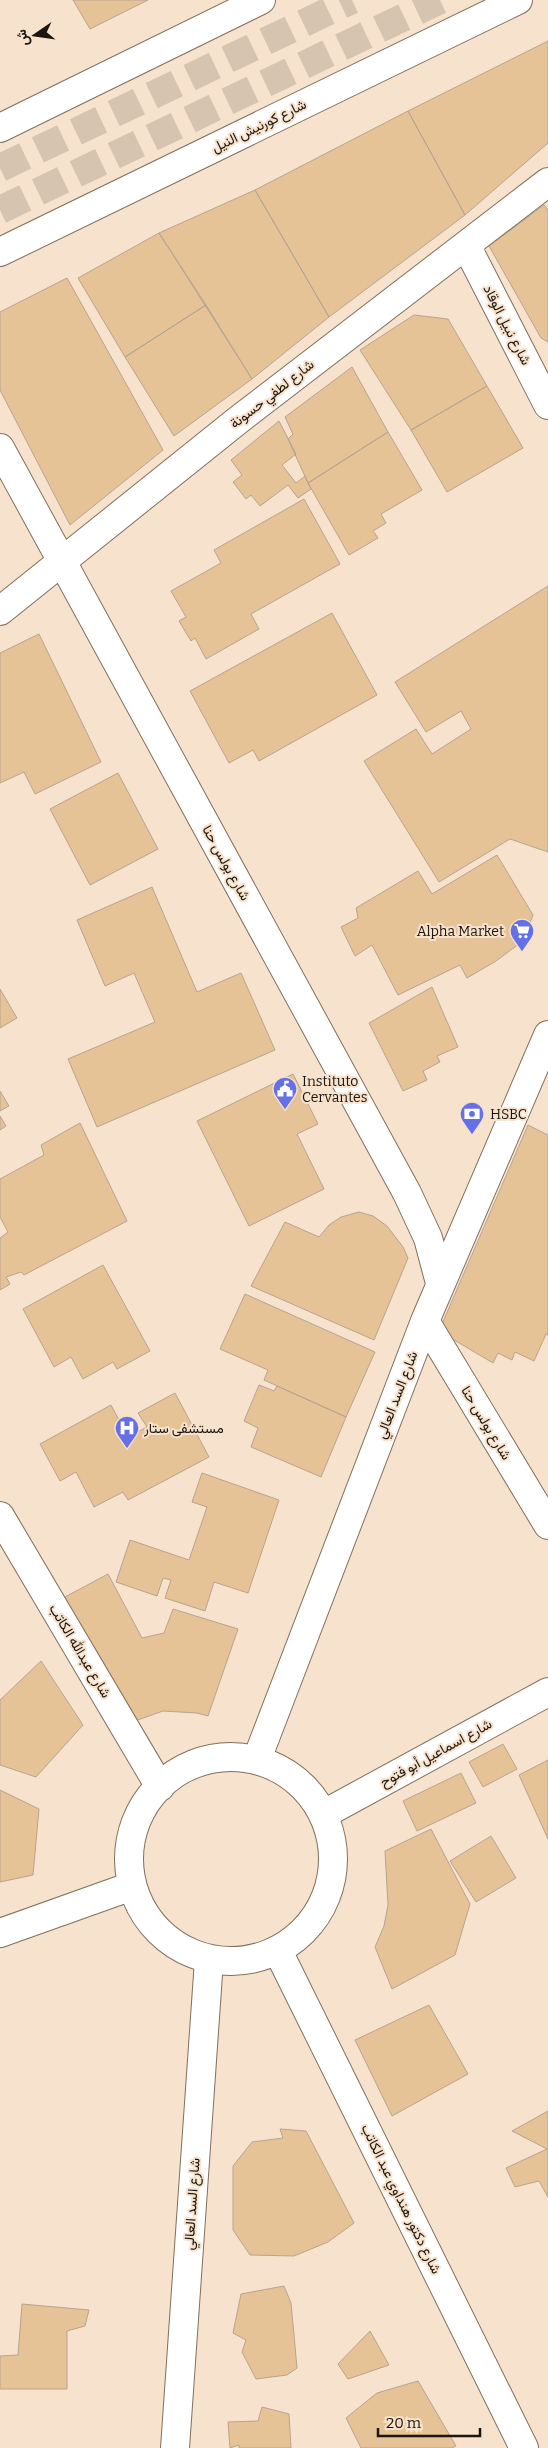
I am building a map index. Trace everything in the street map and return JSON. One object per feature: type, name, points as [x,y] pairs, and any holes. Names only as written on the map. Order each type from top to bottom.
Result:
[{"type":"street","points":[[0,128],[261,0]]},
{"type":"street","name":"شارع كورنيش النيل","points":[[0,252],[518,0]]},
{"type":"street","name":"شارع لطفي حسونة","points":[[0,611],[237,421],[548,182]]},
{"type":"street","name":"شارع نبيل الوقاد","points":[[466,245],[548,405]]},
{"type":"street","name":"شارع بولس حنا","points":[[0,448],[407,1193],[428,1238],[440,1283]]},
{"type":"street","name":"شارع السد العالي","points":[[258,1759],[440,1283],[548,1035]]},
{"type":"street","name":"شارع بولس حنا","points":[[425,1321],[548,1525]]},
{"type":"street","name":"شارع عبدالله الكاتب","points":[[0,1516],[160,1787]]},
{"type":"street","name":"شارع اسماعيل أبو فتوح","points":[[324,1814],[548,1692]]},
{"type":"street","points":[[230,1756],[258,1759],[297,1779],[324,1814],[333,1845],[333,1876],[323,1907],[304,1932],[278,1951],[248,1960],[233,1962],[209,1960],[183,1950],[161,1934],[144,1912],[132,1886],[129,1853],[136,1821],[153,1792],[179,1771],[203,1760],[230,1756]]},
{"type":"street","points":[[0,1933],[132,1886]]},
{"type":"street","name":"شارع دكتور هنداوي عبد الكاتب","points":[[278,1951],[524,2448]]},
{"type":"street","name":"شارع السد العالي","points":[[176,2448],[209,1960]]},
{"type":"building","points":[[73,0],[148,0],[90,29]]},
{"type":"building","points":[[548,41],[548,143],[465,215],[408,111]]},
{"type":"building","points":[[408,111],[465,215],[329,317],[255,190]]},
{"type":"building","points":[[255,190],[329,317],[252,379],[159,233]]},
{"type":"building","points":[[544,205],[548,210],[548,342],[541,338],[489,246]]},
{"type":"building","points":[[159,233],[206,305],[125,357],[78,278]]},
{"type":"building","points":[[67,278],[163,450],[70,525],[0,390],[0,312]]},
{"type":"building","points":[[206,305],[252,379],[174,436],[125,357]]},
{"type":"building","points":[[414,315],[448,319],[487,386],[411,430],[360,350]]},
{"type":"building","points":[[352,367],[388,432],[308,483],[288,439],[293,434],[285,417]]},
{"type":"building","points":[[487,386],[523,448],[447,492],[411,430]]},
{"type":"building","points":[[279,421],[296,454],[282,465],[296,483],[305,476],[311,489],[298,498],[288,485],[260,506],[251,495],[246,499],[233,482],[242,475],[231,460]]},
{"type":"building","points":[[388,432],[422,490],[381,514],[386,523],[373,531],[378,538],[349,555],[308,483]]},
{"type":"building","points":[[304,499],[340,564],[251,614],[259,629],[206,659],[195,638],[191,641],[179,621],[186,617],[171,591],[221,563],[214,550]]},
{"type":"building","points":[[548,586],[548,852],[510,839],[439,882],[364,761],[416,729],[432,754],[471,729],[461,711],[426,732],[395,682]]},
{"type":"building","points":[[332,613],[377,695],[259,761],[253,750],[229,763],[190,691]]},
{"type":"building","points":[[39,634],[101,762],[35,794],[24,772],[0,783],[0,653]]},
{"type":"building","points":[[118,773],[158,849],[90,885],[50,809]]},
{"type":"building","points":[[497,855],[533,915],[523,941],[496,961],[467,978],[460,965],[398,995],[372,945],[355,956],[341,927],[358,918],[356,908],[418,871],[432,894]]},
{"type":"building","points":[[152,887],[197,992],[241,973],[275,1050],[97,1127],[68,1059],[155,1022],[134,973],[105,986],[77,920]]},
{"type":"building","points":[[432,987],[458,1047],[437,1056],[440,1062],[423,1071],[427,1080],[403,1091],[369,1023]]},
{"type":"building","points":[[0,989],[17,1018],[0,1028]]},
{"type":"building","points":[[293,1074],[318,1124],[297,1134],[324,1189],[249,1226],[197,1121]]},
{"type":"building","points":[[0,1091],[9,1106],[0,1111]]},
{"type":"building","points":[[0,1116],[6,1126],[0,1130]]},
{"type":"building","points":[[80,1123],[127,1221],[24,1275],[21,1272],[6,1277],[10,1284],[0,1290],[0,1238],[8,1232],[0,1217],[0,1179],[44,1155],[41,1145]]},
{"type":"building","points":[[528,1125],[548,1135],[548,1335],[546,1334],[534,1361],[515,1352],[512,1360],[498,1353],[493,1363],[439,1331]]},
{"type":"building","points":[[359,1212],[373,1216],[387,1226],[403,1247],[408,1258],[374,1340],[251,1286],[285,1222],[319,1237],[329,1225],[341,1217]]},
{"type":"building","points":[[103,1265],[150,1351],[117,1369],[113,1362],[83,1379],[71,1357],[54,1367],[23,1309]]},
{"type":"building","points":[[245,1294],[375,1352],[346,1417],[264,1380],[268,1370],[220,1349]]},
{"type":"building","points":[[259,1385],[274,1391],[277,1386],[346,1417],[321,1477],[251,1447],[258,1428],[244,1421]]},
{"type":"building","points":[[175,1393],[209,1457],[128,1500],[123,1492],[94,1507],[76,1472],[60,1481],[40,1444],[111,1405],[128,1437],[147,1427],[138,1413]]},
{"type":"building","points":[[202,1473],[279,1500],[248,1593],[214,1582],[205,1611],[165,1598],[171,1580],[163,1578],[157,1596],[116,1582],[130,1540],[189,1560],[207,1507],[192,1502]]},
{"type":"building","points":[[108,1574],[142,1638],[164,1633],[173,1609],[238,1629],[208,1716],[197,1713],[163,1711],[132,1722],[63,1598]]},
{"type":"building","points":[[41,1661],[83,1725],[36,1777],[0,1765],[0,1700]]},
{"type":"building","points":[[503,1744],[517,1769],[483,1787],[469,1762]]},
{"type":"building","points":[[548,1760],[548,1839],[519,1775]]},
{"type":"building","points":[[461,1773],[476,1803],[417,1831],[403,1801]]},
{"type":"building","points":[[0,1790],[39,1809],[33,1875],[0,1882]]},
{"type":"building","points":[[431,1829],[470,1904],[455,1955],[392,1989],[375,1947],[384,1926],[388,1905],[385,1851]]},
{"type":"building","points":[[491,1836],[516,1878],[476,1902],[450,1861]]},
{"type":"building","points":[[429,2005],[468,2074],[392,2116],[355,2040]]},
{"type":"building","points":[[548,2111],[548,2197],[539,2181],[515,2187],[506,2168],[547,2149],[512,2131]]},
{"type":"building","points":[[280,2129],[306,2131],[354,2223],[328,2242],[294,2256],[250,2255],[233,2230],[233,2166],[252,2142],[283,2138]]},
{"type":"building","points":[[284,2286],[291,2303],[297,2368],[287,2375],[256,2379],[242,2352],[246,2340],[233,2333],[241,2294]]},
{"type":"building","points":[[22,2304],[89,2310],[85,2326],[67,2331],[67,2389],[0,2389],[0,2356],[18,2355]]},
{"type":"building","points":[[370,2331],[389,2365],[348,2379],[338,2364]]},
{"type":"building","points":[[418,2381],[456,2446],[452,2448],[361,2448],[346,2418],[377,2393]]},
{"type":"building","points":[[262,2407],[289,2414],[291,2448],[239,2448],[239,2445],[230,2448],[228,2422],[258,2421]]},
{"type":"tunnel","points":[[0,168],[352,0]]},
{"type":"tunnel","points":[[0,210],[440,0]]},
{"type":"place","name":"Alpha Market","points":[[522,952]]},
{"type":"place","name":"Instituto Cervantes","points":[[285,1110]]},
{"type":"place","name":"HSBC","points":[[472,1135]]},
{"type":"place","name":"مستشفى ستار","points":[[127,1449]]}]
